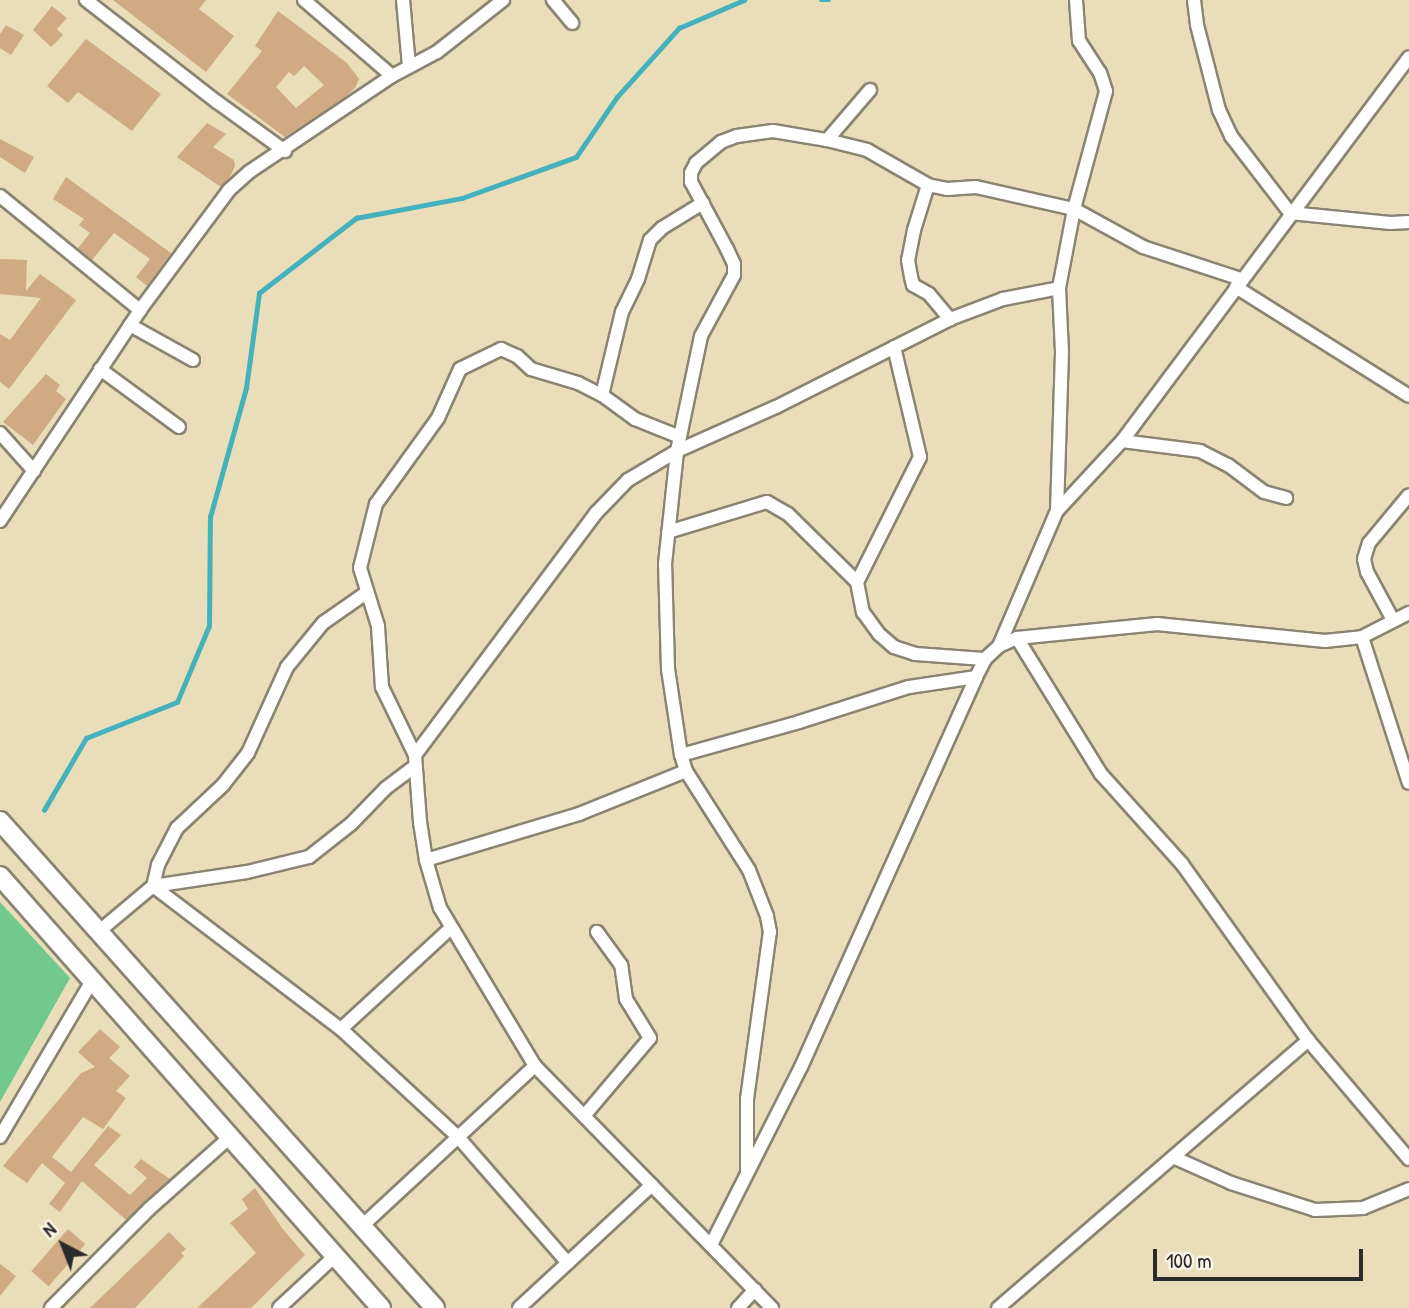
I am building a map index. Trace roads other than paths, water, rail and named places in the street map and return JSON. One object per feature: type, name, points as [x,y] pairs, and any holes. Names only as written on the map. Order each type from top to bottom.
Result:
[{"type":"main road","points":[[0,821],[97,933],[435,1308]]},
{"type":"main road","points":[[0,876],[381,1308]]},
{"type":"street","points":[[86,0],[285,151]]},
{"type":"street","points":[[303,0],[392,76]]},
{"type":"street","points":[[403,0],[409,66]]},
{"type":"street","points":[[0,521],[140,310],[229,190],[249,172],[285,151],[392,76],[437,51],[503,0]]},
{"type":"street","points":[[553,0],[572,23]]},
{"type":"street","points":[[1057,510],[1062,352],[1059,288],[1074,209],[1106,91],[1100,73],[1079,41],[1076,0]]},
{"type":"street","points":[[1194,0],[1196,26],[1219,110],[1231,136],[1290,213],[1391,223],[1409,222]]},
{"type":"street","points":[[999,646],[1057,510],[1122,441],[1290,213],[1409,58]]},
{"type":"street","points":[[827,140],[870,90]]},
{"type":"street","points":[[747,1172],[747,1099],[770,932],[767,916],[749,870],[686,771],[681,755],[668,669],[665,565],[678,444],[701,336],[711,313],[734,275],[734,264],[691,182],[691,173],[696,163],[721,142],[737,136],[774,131],[867,150],[928,185],[947,189],[976,187],[1074,209],[1143,247],[1238,283],[1409,396]]},
{"type":"street","points":[[928,185],[908,260],[913,285],[929,294],[950,319]]},
{"type":"street","points":[[0,196],[140,310]]},
{"type":"street","points":[[602,395],[622,312],[638,279],[650,240],[662,228],[703,203]]},
{"type":"street","points":[[97,933],[153,886],[247,872],[309,857],[351,824],[415,761],[596,513],[628,480],[678,444],[776,407],[950,319],[1003,299],[1059,288]]},
{"type":"street","points":[[130,325],[193,360]]},
{"type":"street","points":[[857,582],[920,457],[894,347]]},
{"type":"street","points":[[678,444],[635,419],[602,395],[578,383],[531,369],[517,356],[501,349],[466,364],[456,375],[438,418],[376,504],[360,568],[378,626],[382,687],[415,761],[416,794],[426,860],[440,908],[451,928],[536,1066],[772,1308]]},
{"type":"street","points":[[100,369],[179,427]]},
{"type":"street","points":[[0,433],[34,471]]},
{"type":"street","points":[[1122,441],[1200,451],[1228,465],[1264,492],[1286,498]]},
{"type":"street","points":[[1393,620],[1367,572],[1364,559],[1369,544],[1409,495]]},
{"type":"street","points":[[668,531],[767,502],[788,514],[857,582],[863,612],[879,634],[894,647],[915,654],[985,659]]},
{"type":"street","points":[[153,886],[158,865],[177,828],[223,785],[248,753],[287,667],[323,624],[366,593]]},
{"type":"street","points":[[711,1245],[812,1043],[976,677],[985,659],[999,646],[1017,638],[1157,624],[1325,641],[1362,637],[1409,613]]},
{"type":"street","points":[[1362,637],[1409,783]]},
{"type":"street","points":[[1017,638],[1101,774],[1182,864],[1308,1040],[1409,1159]]},
{"type":"street","points":[[681,755],[799,722],[909,687],[976,677]]},
{"type":"street","points":[[426,860],[579,814],[686,771]]},
{"type":"street","points":[[153,886],[341,1029],[458,1137],[568,1263]]},
{"type":"street","points":[[341,1029],[451,928]]},
{"type":"street","points":[[584,1116],[649,1038],[625,999],[621,965],[597,932]]},
{"type":"street","points":[[0,1137],[92,981]]},
{"type":"street","points":[[998,1308],[1308,1040]]},
{"type":"street","points":[[362,1226],[536,1066]]},
{"type":"street","points":[[51,1308],[149,1209],[230,1137]]},
{"type":"street","points":[[1173,1157],[1231,1183],[1315,1210],[1363,1208],[1409,1189]]},
{"type":"street","points":[[519,1308],[652,1185]]},
{"type":"street","points":[[279,1308],[336,1255]]},
{"type":"street","points":[[738,1308],[755,1290]]},
{"type":"waterway","points":[[44,810],[86,738],[177,702],[209,626],[210,517],[246,388],[259,293],[356,218],[462,198],[576,157],[617,97],[679,28],[744,0]]},
{"type":"waterway","points":[[821,0],[829,0]]}]
